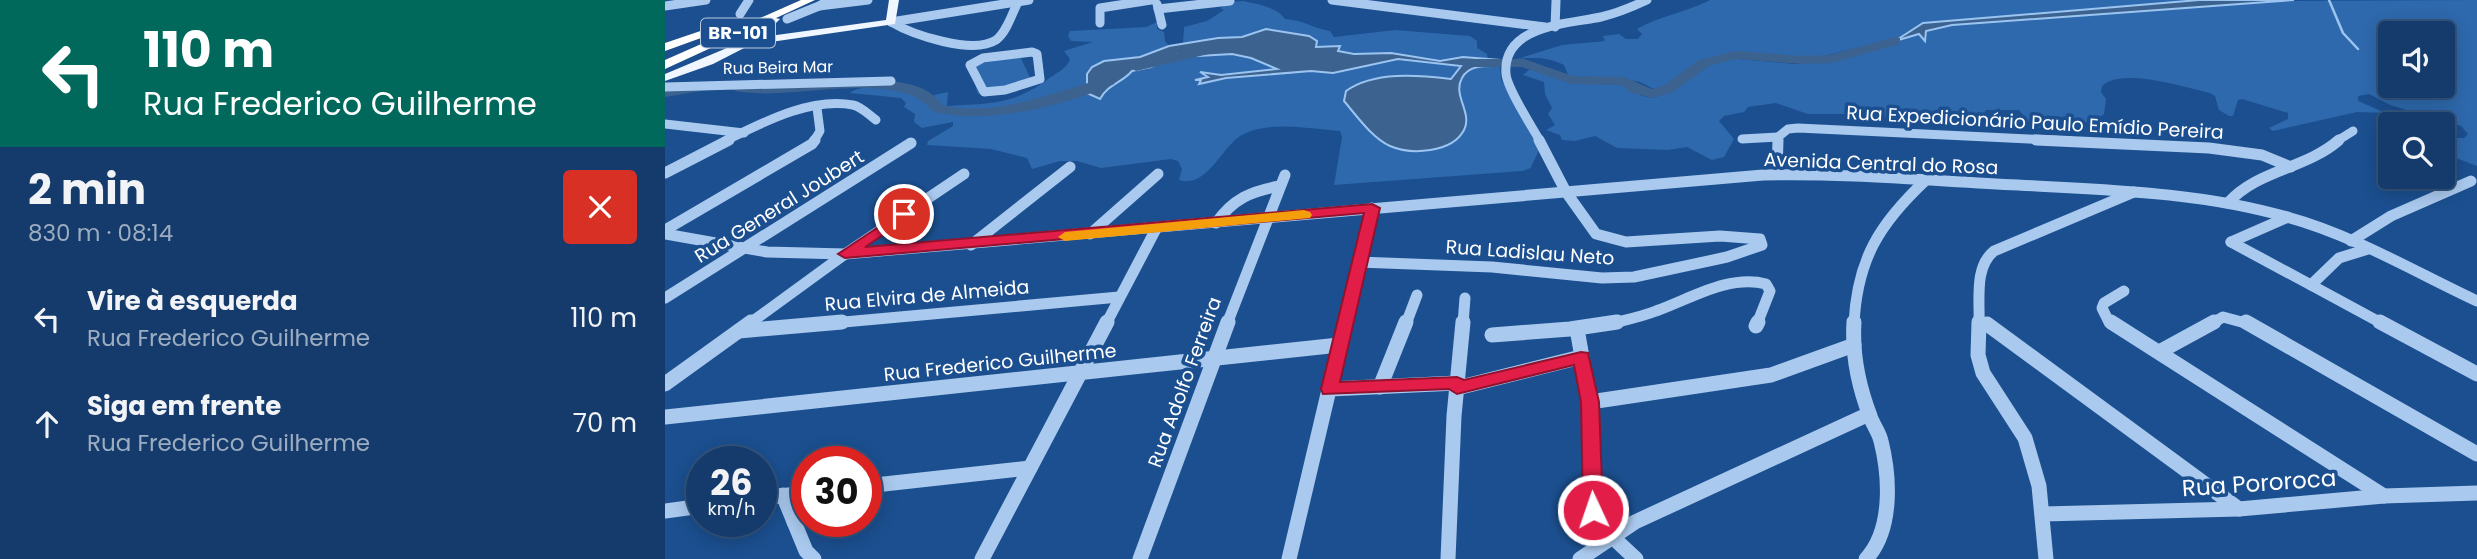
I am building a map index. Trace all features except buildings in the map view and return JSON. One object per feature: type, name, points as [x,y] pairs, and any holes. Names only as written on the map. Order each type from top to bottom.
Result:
[{"type":"highway","points":[[665,75],[781,19],[802,2]]},
{"type":"highway","points":[[665,47],[802,2]]},
{"type":"highway","name":"BR-101","points":[[665,55],[802,2]]},
{"type":"highway","name":"BR-101","points":[[665,65],[802,2]]},
{"type":"main road","points":[[746,42],[891,22],[894,0]]},
{"type":"main road","points":[[665,75],[712,61],[781,19]]},
{"type":"street","points":[[665,6],[706,0]]},
{"type":"street","points":[[740,14],[749,0]]},
{"type":"street","points":[[781,19],[802,2],[829,0]]},
{"type":"street","points":[[802,2],[838,5],[868,0]]},
{"type":"street","points":[[891,22],[1029,0]]},
{"type":"street","points":[[1332,0],[1552,27]]},
{"type":"street","points":[[1419,11],[1422,0]]},
{"type":"street","points":[[1549,0],[1557,0],[1552,27]]},
{"type":"street","points":[[1566,192],[1505,72],[1509,57],[1516,41],[1552,27],[1615,13],[1647,0]]},
{"type":"street","points":[[1100,23],[1100,8],[1230,1]]},
{"type":"street","points":[[891,22],[916,33],[958,43],[986,44],[999,37],[1018,2]]},
{"type":"street","points":[[1155,3],[1163,25]]},
{"type":"street","points":[[983,58],[1033,52],[1037,54],[1042,76],[1037,82],[998,92],[984,92],[970,65],[983,58],[986,44]]},
{"type":"street","name":"Rua Beira Mar","points":[[665,87],[891,81]]},
{"type":"street","points":[[665,96],[752,90]]},
{"type":"street","points":[[665,173],[780,117],[817,108],[853,105],[876,120]]},
{"type":"street","points":[[665,232],[812,144],[820,131],[817,108]]},
{"type":"street","points":[[667,125],[744,133]]},
{"type":"street","name":"Rua Expedicionário Paulo Emídio Pereira","points":[[1742,139],[1777,136],[1788,129],[1825,129],[2196,147],[2245,151],[2291,167]]},
{"type":"street","points":[[2228,203],[2242,190],[2319,155],[2339,137],[2353,131]]},
{"type":"street","points":[[1777,136],[1777,174]]},
{"type":"street","name":"Rua General Joubert","points":[[665,298],[911,143]]},
{"type":"street","points":[[971,245],[1070,167]]},
{"type":"street","points":[[665,384],[845,254],[964,174]]},
{"type":"street","points":[[1090,234],[1158,174]]},
{"type":"street","name":"Avenida Central do Rosa","points":[[665,232],[743,249],[796,254],[845,254],[1777,174],[2135,192],[2228,203],[2288,216],[2473,295]]},
{"type":"street","points":[[1866,559],[1879,547],[1884,519],[1882,455],[1880,437],[1869,414],[1854,345],[1857,299],[1866,261],[1878,232],[1926,180]]},
{"type":"street","points":[[1216,223],[1237,198],[1282,181]]},
{"type":"street","name":"Rua Adolfo Ferreira","points":[[1140,559],[1282,181]]},
{"type":"street","points":[[2351,241],[2391,216],[2471,181]]},
{"type":"street","name":"Rua Ladislau Neto","points":[[1358,262],[1492,267],[1602,278],[1634,277],[1727,257],[1757,248],[1763,243],[1760,239],[1747,236],[1626,242],[1604,237],[1590,228],[1566,192]]},
{"type":"street","points":[[2046,559],[2039,486],[2025,438],[1983,373],[1979,355],[1981,268],[1994,251],[2135,192]]},
{"type":"street","points":[[1289,559],[1372,208]]},
{"type":"street","points":[[2288,216],[2231,242],[2477,374]]},
{"type":"street","points":[[982,559],[1156,229]]},
{"type":"street","points":[[2311,285],[2339,258],[2369,249]]},
{"type":"street","points":[[1492,334],[1577,329],[1648,314],[1700,293],[1752,281],[1766,284],[1770,291],[1756,326]]},
{"type":"street","points":[[2124,291],[2104,303],[2104,314],[2108,320],[2384,496]]},
{"type":"street","points":[[1380,387],[1417,295]]},
{"type":"street","name":"Rua Elvira de Almeida","points":[[739,331],[1119,297]]},
{"type":"street","points":[[1448,559],[1448,516],[1465,298]]},
{"type":"street","points":[[2159,352],[2223,317],[2245,321],[2477,454]]},
{"type":"street","points":[[1987,324],[2239,509]]},
{"type":"street","points":[[1577,329],[1590,402],[1593,510],[1598,523],[1610,537],[1636,559]]},
{"type":"street","name":"Rua Frederico Guilherme","points":[[665,417],[1339,345]]},
{"type":"street","points":[[1590,402],[1771,375],[1854,345]]},
{"type":"street","points":[[1330,389],[1457,385],[1581,357]]},
{"type":"street","points":[[1580,559],[1635,522],[1869,414]]},
{"type":"street","points":[[882,484],[1030,468]]},
{"type":"street","name":"Rua Pororoca","points":[[2043,514],[2239,509],[2384,496],[2477,493]]},
{"type":"street","points":[[777,496],[791,494]]},
{"type":"street","points":[[783,495],[791,515]]},
{"type":"street","points":[[665,511],[686,508]]},
{"type":"street","points":[[800,537],[806,551],[814,559]]},
{"type":"shaded area","points":[[1710,0],[2199,0],[1924,23],[1897,40],[1919,34],[1925,40],[1925,31],[1952,25],[2270,1],[2477,0],[2477,166],[2455,158],[2455,138],[2464,138],[2468,134],[2461,126],[2455,124],[2455,112],[2414,112],[2390,105],[2369,94],[2358,96],[2358,101],[2384,112],[2357,112],[2273,131],[2269,128],[2288,119],[2288,113],[2242,99],[2238,100],[2233,116],[2229,116],[2219,110],[2215,96],[2210,93],[2138,78],[2124,78],[2102,86],[2101,92],[2106,99],[2104,114],[2099,118],[2084,122],[2063,119],[2051,129],[2033,127],[2019,110],[1986,110],[1975,120],[1946,123],[1930,112],[1920,111],[1901,118],[1808,114],[1776,103],[1748,107],[1744,112],[1724,116],[1719,121],[1734,139],[1724,157],[1712,160],[1687,147],[1668,150],[1617,148],[1595,136],[1575,141],[1562,140],[1560,135],[1546,130],[1555,125],[1548,114],[1552,108],[1545,94],[1544,82],[1523,75],[1530,69],[1571,83],[1622,85],[1642,96],[1653,98],[1671,91],[1713,63],[1727,58],[1795,64],[1828,61],[1893,41],[1820,57],[1792,58],[1736,52],[1699,61],[1669,86],[1656,90],[1640,82],[1619,78],[1569,77],[1564,65],[1547,59],[1517,59],[1562,45],[1605,41],[1603,36],[1619,34],[1626,39],[1638,39],[1642,34],[1637,29]]},
{"type":"shaded area","points":[[2199,0],[2294,0],[1952,25],[1926,31],[1925,41],[1919,34],[1895,41],[1923,23]]},
{"type":"shaded area","points":[[1243,1],[1272,9],[1285,19],[1330,31],[1334,37],[1395,30],[1470,36],[1477,41],[1477,48],[1487,54],[1488,59],[1463,57],[1440,61],[1391,53],[1354,54],[1337,51],[1339,46],[1316,47],[1309,36],[1266,29],[1242,37],[1183,44],[1184,27],[1207,21],[1224,10],[1220,8],[1232,2]]},
{"type":"shaded area","points":[[1157,22],[1157,29],[1164,32],[1169,46],[1140,57],[1104,61],[1087,75],[1088,86],[1105,90],[1132,71],[1151,67],[1178,54],[1232,54],[1278,69],[1221,75],[1203,73],[1208,77],[1201,83],[1226,78],[1311,71],[1333,73],[1398,59],[1462,66],[1451,79],[1427,76],[1344,101],[1364,125],[1381,139],[1402,147],[1433,150],[1462,77],[1470,68],[1500,66],[1501,79],[1539,148],[1538,153],[1531,168],[1522,171],[1334,185],[1342,137],[1340,131],[1277,127],[1252,130],[1242,135],[1206,173],[1189,181],[1179,180],[1182,169],[1178,161],[1171,159],[1101,168],[1077,161],[1060,161],[1032,169],[1027,158],[991,149],[927,145],[928,141],[953,126],[953,122],[922,128],[914,122],[915,114],[904,107],[906,103],[901,98],[850,93],[868,87],[893,89],[917,96],[933,107],[936,102],[934,95],[948,92],[947,106],[1001,101],[1025,93],[1062,70],[1070,59],[1064,51],[1093,42],[1071,41],[1068,36],[1070,31],[1146,27]]},
{"type":"shaded area","points":[[1266,29],[1309,36],[1317,41],[1316,47],[1340,46],[1338,51],[1354,54],[1391,53],[1440,61],[1463,57],[1500,60],[1500,66],[1479,67],[1465,73],[1459,91],[1466,117],[1464,130],[1458,138],[1441,148],[1419,151],[1399,149],[1377,138],[1344,101],[1346,91],[1383,77],[1451,79],[1461,66],[1398,59],[1333,73],[1311,71],[1226,78],[1199,84],[1201,80],[1195,80],[1208,77],[1200,72],[1221,75],[1277,69],[1251,58],[1232,54],[1178,54],[1151,67],[1132,71],[1107,90],[1100,99],[1087,93],[1087,74],[1092,67],[1104,61],[1140,57],[1169,46],[1242,37]]},
{"type":"shaded area","points":[[1020,56],[1032,82],[978,94],[969,66]]},
{"type":"waterway","points":[[2329,0],[2343,33],[2358,49]]},
{"type":"waterway","points":[[1475,63],[1524,63],[1571,80],[1624,81],[1637,90],[1652,94],[1668,89],[1704,63],[1735,55],[1803,60],[1831,59],[1895,41]]},
{"type":"waterway","points":[[1136,67],[1208,50]]},
{"type":"waterway","points":[[736,87],[779,90],[858,85],[897,86],[929,97],[937,108],[973,113],[1035,103],[1109,81]]},
{"type":"waterway","points":[[665,93],[702,87]]},
{"type":"slow traffic","points":[[1065,237],[1304,215]]},
{"type":"route","points":[[904,214],[845,254],[1066,237],[1372,208],[1330,389],[1457,383],[1457,388],[1581,357],[1590,402],[1593,510]]}]
